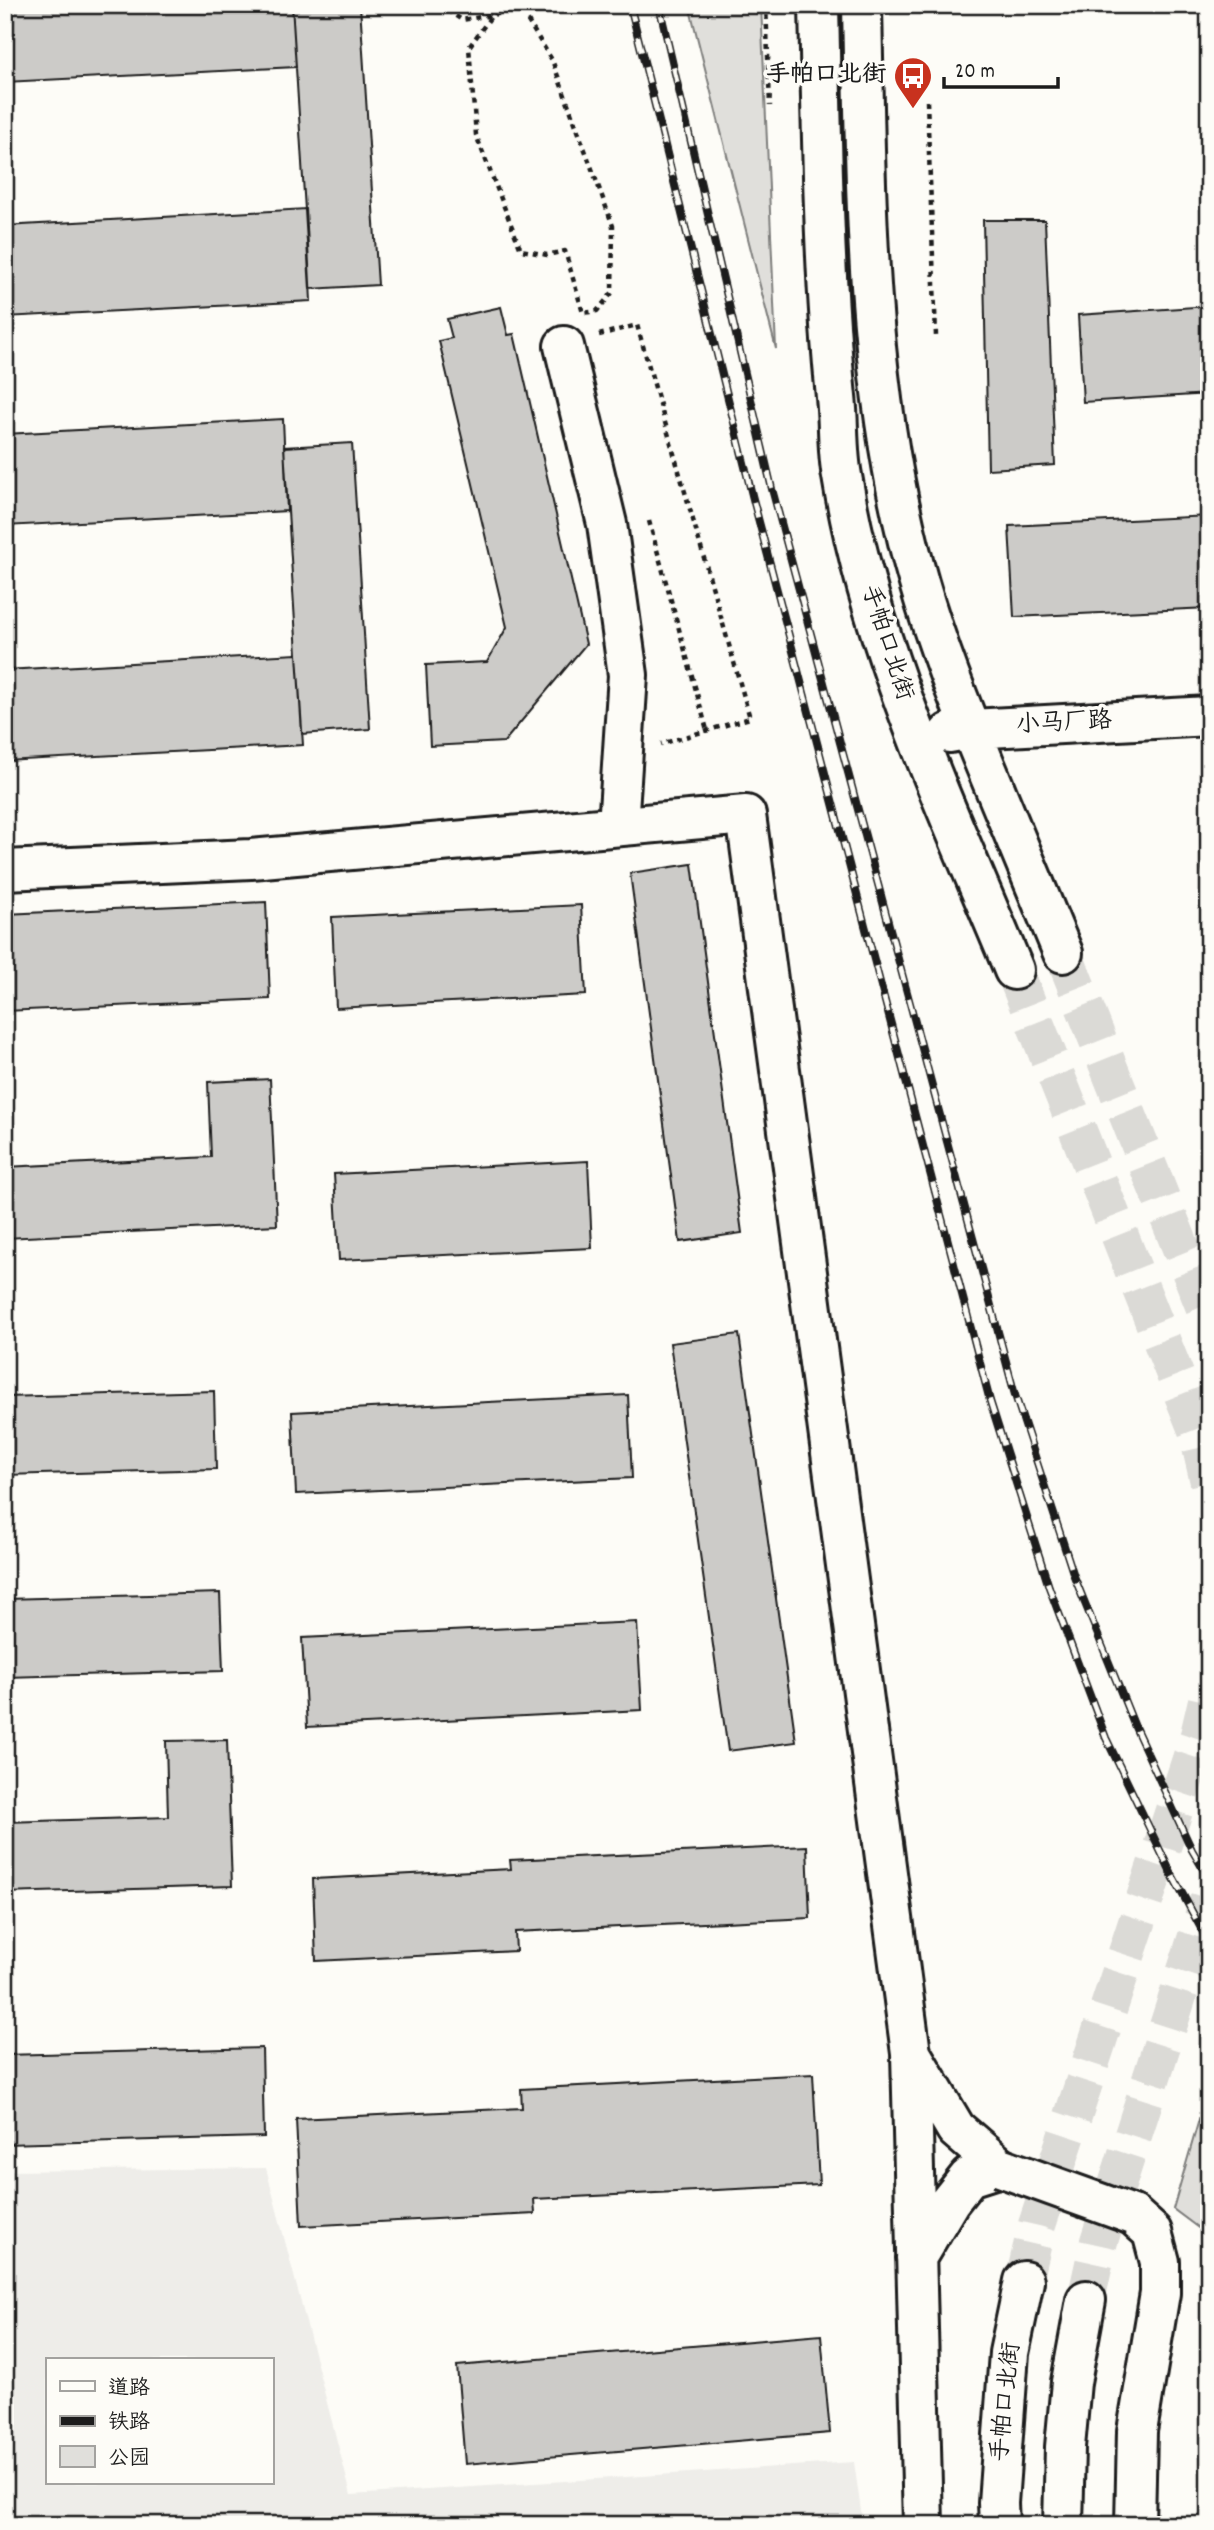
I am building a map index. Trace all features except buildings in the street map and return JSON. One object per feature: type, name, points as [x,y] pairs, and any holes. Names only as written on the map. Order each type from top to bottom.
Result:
[{"type":"street","name":"手帕口北街","points":[[819,5],[825,258],[841,474],[871,603],[898,683],[1014,970]]},
{"type":"street","name":"手帕口北街","points":[[862,5],[873,316],[883,407],[895,473],[919,582],[956,696],[1063,953]]},
{"type":"street","points":[[581,341],[628,675],[618,826]]},
{"type":"street","name":"小马厂路","points":[[919,737],[971,729],[1209,716]]},
{"type":"street","points":[[5,870],[251,859],[746,815],[911,2053],[923,2525]]},
{"type":"street","points":[[911,2053],[956,2129],[1000,2167],[1133,2214],[1152,2232],[1160,2262],[1160,2293],[1136,2431],[1135,2525]]},
{"type":"street","points":[[916,2258],[950,2201],[969,2177],[1000,2167]]},
{"type":"street","name":"手帕口北街","points":[[999,2525],[998,2503],[1009,2353],[1024,2281]]},
{"type":"street","points":[[1063,2525],[1065,2447],[1071,2382],[1086,2300]]},
{"type":"path","points":[[439,5],[462,20],[492,15],[521,10],[552,60],[613,226],[612,293],[597,311],[583,313],[565,251],[547,255],[521,250],[476,135],[469,47],[492,15],[510,5]]},
{"type":"path","points":[[766,5],[770,106]]},
{"type":"path","points":[[927,100],[936,336]]},
{"type":"path","points":[[581,341],[637,325],[750,718],[623,754]]},
{"type":"path","points":[[648,520],[707,730]]},
{"type":"shaded area","points":[[266,2168],[351,2495],[854,2462],[863,2525],[5,2525],[5,2171]]},
{"type":"green space","points":[[689,5],[761,5],[776,349]]},
{"type":"green space","points":[[1209,2085],[1209,2236],[1173,2209]]},
{"type":"tunnel","points":[[1063,953],[1209,1318]]},
{"type":"tunnel","points":[[1014,970],[1197,1430],[1209,1482]]},
{"type":"tunnel","points":[[1024,2281],[1037,2225],[1199,1735],[1209,1692]]},
{"type":"tunnel","points":[[1086,2300],[1099,2241],[1209,1899]]},
{"type":"railway","points":[[630,5],[753,499],[990,1401],[1049,1587],[1106,1738],[1170,1871],[1209,1943]]},
{"type":"railway","points":[[659,5],[772,489],[1015,1395],[1074,1576],[1135,1727],[1192,1850],[1209,1879]]},
{"type":"place","name":"手帕口北街","points":[[913,110]]}]
